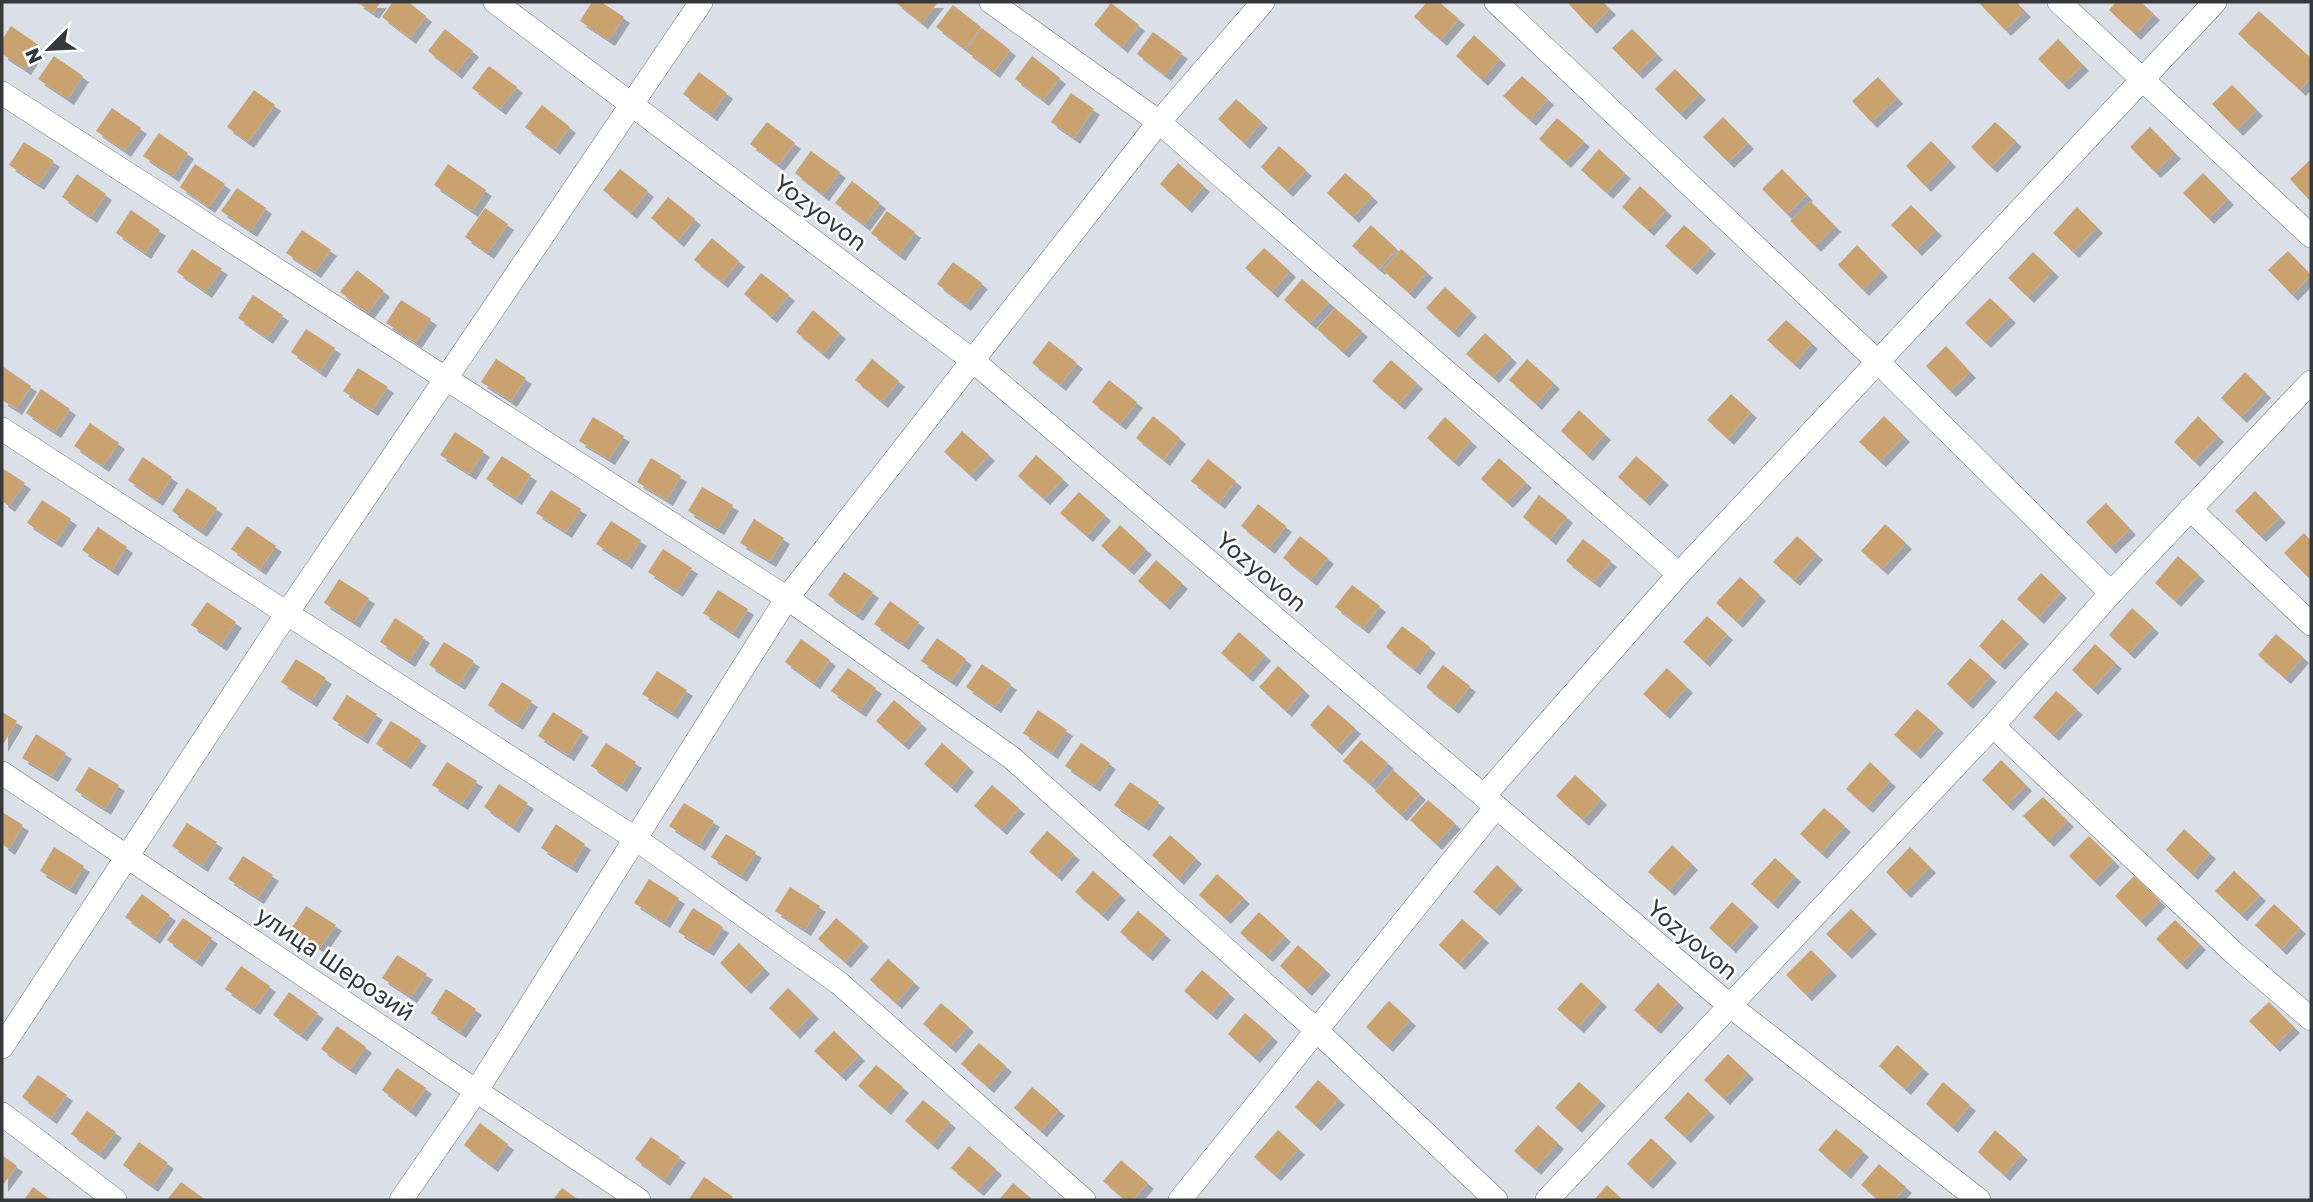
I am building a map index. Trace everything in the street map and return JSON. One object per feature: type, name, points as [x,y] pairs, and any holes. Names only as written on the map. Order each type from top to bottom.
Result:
[{"type":"street","name":"Yozyovon","points":[[495,2],[972,360],[1729,1006],[1979,1200]]},
{"type":"street","points":[[2,1046],[287,613],[701,2]]},
{"type":"street","points":[[991,2],[1159,122],[1679,574]]},
{"type":"street","points":[[401,1200],[477,1090],[787,598],[1159,122],[1263,2]]},
{"type":"street","points":[[1496,2],[1879,363],[2111,593]]},
{"type":"street","points":[[2059,2],[2311,236]]},
{"type":"street","points":[[1181,1200],[1490,801],[1679,574],[2215,2]]},
{"type":"street","points":[[2,93],[444,380],[787,598],[1012,758],[1315,1029],[1496,1200]]},
{"type":"street","points":[[1548,1200],[1993,726],[2111,593],[2311,382]]},
{"type":"street","points":[[2,429],[636,839],[839,983],[1084,1200]]},
{"type":"street","points":[[2190,509],[2311,624]]},
{"type":"street","points":[[1993,726],[2235,954],[2311,1019]]},
{"type":"street","name":"улица Шерозий","points":[[2,774],[639,1200]]},
{"type":"street","points":[[2,1114],[115,1200]]},
{"type":"building","points":[[357,2],[381,2],[373,13]]},
{"type":"building","points":[[393,2],[408,2],[426,16],[410,38],[382,17]]},
{"type":"building","points":[[592,2],[601,2],[624,17],[609,40],[580,21]]},
{"type":"building","points":[[895,2],[938,2],[922,23]]},
{"type":"building","points":[[1427,2],[1439,2],[1459,19],[1441,40],[1414,17]]},
{"type":"building","points":[[1567,2],[1603,2],[1610,9],[1591,28]]},
{"type":"building","points":[[2016,2],[2025,11],[2005,30],[1980,4]]},
{"type":"building","points":[[2116,2],[2141,2],[2154,14],[2135,34],[2109,10]]},
{"type":"building","points":[[1111,3],[1139,25],[1122,47],[1094,25]]},
{"type":"building","points":[[953,5],[981,27],[965,49],[936,27]]},
{"type":"building","points":[[2259,11],[2311,58],[2311,77],[2300,90],[2238,34]]},
{"type":"building","points":[[11,26],[40,46],[25,69],[2,54],[2,40]]},
{"type":"building","points":[[982,28],[1010,50],[994,72],[966,51]]},
{"type":"building","points":[[445,29],[473,51],[456,73],[428,51]]},
{"type":"building","points":[[1632,29],[1657,54],[1637,73],[1612,48]]},
{"type":"building","points":[[1153,32],[1182,53],[1165,75],[1137,54]]},
{"type":"building","points":[[1474,35],[1500,59],[1482,80],[1456,56]]},
{"type":"building","points":[[2058,39],[2083,65],[2063,84],[2038,59]]},
{"type":"building","points":[[54,56],[83,76],[68,99],[38,79]]},
{"type":"building","points":[[1032,56],[1060,78],[1043,100],[1015,79]]},
{"type":"building","points":[[489,66],[517,87],[500,109],[472,88]]},
{"type":"building","points":[[1675,69],[1700,94],[1680,114],[1655,89]]},
{"type":"building","points":[[699,72],[727,93],[711,115],[683,94]]},
{"type":"building","points":[[1522,76],[1548,99],[1530,120],[1503,96]]},
{"type":"building","points":[[1878,77],[1897,98],[1871,122],[1852,101]]},
{"type":"building","points":[[2232,85],[2257,110],[2237,130],[2212,104]]},
{"type":"building","points":[[254,90],[275,105],[248,142],[227,127]]},
{"type":"building","points":[[1071,93],[1094,109],[1074,138],[1051,122]]},
{"type":"building","points":[[1236,99],[1262,122],[1244,143],[1218,119]]},
{"type":"building","points":[[542,105],[570,127],[554,149],[525,127]]},
{"type":"building","points":[[112,108],[141,128],[125,151],[96,131]]},
{"type":"building","points":[[1723,117],[1748,143],[1728,162],[1703,137]]},
{"type":"building","points":[[1557,118],[1584,141],[1565,162],[1539,139]]},
{"type":"building","points":[[767,122],[795,143],[778,165],[750,144]]},
{"type":"building","points":[[1995,122],[2016,141],[1991,167],[1971,147]]},
{"type":"building","points":[[2150,127],[2175,153],[2155,172],[2130,147]]},
{"type":"building","points":[[159,133],[188,153],[173,176],[143,156]]},
{"type":"building","points":[[1931,141],[1950,161],[1925,186],[1906,166]]},
{"type":"building","points":[[24,142],[54,161],[38,184],[9,165]]},
{"type":"building","points":[[1279,146],[1306,170],[1287,191],[1261,167]]},
{"type":"building","points":[[1599,149],[1625,173],[1607,193],[1581,170]]},
{"type":"building","points":[[811,151],[840,172],[823,195],[795,173]]},
{"type":"building","points":[[2311,161],[2311,202],[2290,179]]},
{"type":"building","points":[[1178,163],[1204,186],[1186,207],[1160,184]]},
{"type":"building","points":[[195,164],[225,184],[209,207],[180,187]]},
{"type":"building","points":[[448,164],[486,190],[472,211],[434,185]]},
{"type":"building","points":[[620,169],[648,191],[631,213],[603,190]]},
{"type":"building","points":[[1782,169],[1807,195],[1787,214],[1762,189]]},
{"type":"building","points":[[1345,173],[1372,196],[1353,217],[1327,193]]},
{"type":"building","points":[[2203,173],[2228,199],[2208,218],[2183,193]]},
{"type":"building","points":[[77,174],[106,194],[91,217],[62,197]]},
{"type":"building","points":[[852,181],[880,203],[864,225],[835,203]]},
{"type":"building","points":[[1640,186],[1666,210],[1648,230],[1622,207]]},
{"type":"building","points":[[237,188],[266,208],[251,231],[221,211]]},
{"type":"building","points":[[668,197],[695,219],[678,241],[651,218]]},
{"type":"building","points":[[1810,201],[1835,226],[1815,246],[1790,221]]},
{"type":"building","points":[[1911,205],[1936,230],[1916,250],[1891,225]]},
{"type":"building","points":[[2077,207],[2097,227],[2073,252],[2053,233]]},
{"type":"building","points":[[485,208],[508,224],[488,253],[465,237]]},
{"type":"building","points":[[131,210],[160,230],[145,253],[116,233]]},
{"type":"building","points":[[887,211],[915,232],[899,255],[871,233]]},
{"type":"building","points":[[1371,225],[1397,249],[1379,269],[1352,246]]},
{"type":"building","points":[[1684,225],[1710,248],[1691,269],[1665,246]]},
{"type":"building","points":[[302,230],[331,250],[315,272],[286,253]]},
{"type":"building","points":[[712,238],[739,261],[722,282],[694,260]]},
{"type":"building","points":[[1857,245],[1882,271],[1863,290],[1838,265]]},
{"type":"building","points":[[1264,248],[1290,271],[1272,292],[1245,268]]},
{"type":"building","points":[[192,249],[222,269],[206,292],[177,272]]},
{"type":"building","points":[[1401,249],[1427,272],[1409,293],[1383,270]]},
{"type":"building","points":[[2288,251],[2311,275],[2292,295],[2268,270]]},
{"type":"building","points":[[2033,252],[2053,271],[2028,297],[2008,278]]},
{"type":"building","points":[[953,262],[982,283],[965,305],[937,284]]},
{"type":"building","points":[[357,270],[384,291],[368,313],[340,292]]},
{"type":"building","points":[[761,273],[789,295],[771,317],[744,294]]},
{"type":"building","points":[[1302,279],[1329,302],[1310,323],[1284,300]]},
{"type":"building","points":[[1445,287],[1471,311],[1453,332],[1426,308]]},
{"type":"building","points":[[253,295],[283,315],[267,338],[238,318]]},
{"type":"building","points":[[1990,298],[2010,317],[1985,342],[1965,323]]},
{"type":"building","points":[[401,300],[431,319],[416,342],[386,323]]},
{"type":"building","points":[[1335,308],[1362,331],[1343,352],[1317,329]]},
{"type":"building","points":[[813,310],[840,333],[823,354],[796,332]]},
{"type":"building","points":[[1786,320],[1812,343],[1794,364],[1767,340]]},
{"type":"building","points":[[306,329],[335,348],[320,372],[291,352]]},
{"type":"building","points":[[1485,333],[1511,357],[1493,377],[1466,354]]},
{"type":"building","points":[[1049,341],[1077,363],[1060,385],[1032,363]]},
{"type":"building","points":[[1946,346],[1970,372],[1950,391],[1926,366]]},
{"type":"building","points":[[496,359],[526,378],[511,401],[481,382]]},
{"type":"building","points":[[872,359],[899,381],[882,402],[855,380]]},
{"type":"building","points":[[1527,359],[1554,383],[1536,404],[1509,380]]},
{"type":"building","points":[[1391,360],[1417,383],[1399,404],[1372,381]]},
{"type":"building","points":[[2,366],[31,386],[16,409],[2,400]]},
{"type":"building","points":[[358,368],[388,387],[372,410],[343,391]]},
{"type":"building","points":[[2245,372],[2265,392],[2241,417],[2221,398]]},
{"type":"building","points":[[1109,380],[1137,402],[1120,424],[1092,402]]},
{"type":"building","points":[[41,389],[70,409],[55,432],[26,413]]},
{"type":"building","points":[[1731,394],[1751,412],[1728,439],[1707,420]]},
{"type":"building","points":[[1579,410],[1605,434],[1587,455],[1561,431]]},
{"type":"building","points":[[1153,416],[1180,438],[1164,460],[1136,438]]},
{"type":"building","points":[[1884,416],[1904,436],[1880,461],[1859,442]]},
{"type":"building","points":[[2198,416],[2218,436],[2194,461],[2174,442]]},
{"type":"building","points":[[593,417],[624,436],[609,459],[579,441]]},
{"type":"building","points":[[1445,417],[1471,441],[1453,461],[1427,438]]},
{"type":"building","points":[[90,423],[119,443],[103,466],[74,446]]},
{"type":"building","points":[[962,431],[989,455],[970,475],[944,452]]},
{"type":"building","points":[[455,432],[484,451],[470,474],[440,455]]},
{"type":"building","points":[[1036,455],[1063,479],[1044,499],[1018,476]]},
{"type":"building","points":[[502,456],[531,475],[516,499],[486,479]]},
{"type":"building","points":[[1636,456],[1663,479],[1644,500],[1618,477]]},
{"type":"building","points":[[143,457],[172,477],[157,500],[128,480]]},
{"type":"building","points":[[651,458],[681,476],[667,500],[637,482]]},
{"type":"building","points":[[1499,458],[1526,482],[1507,502],[1481,479]]},
{"type":"building","points":[[1208,459],[1236,481],[1219,503],[1191,481]]},
{"type":"building","points":[[2,468],[25,483],[9,506],[2,501]]},
{"type":"building","points":[[702,487],[733,505],[718,529],[688,511]]},
{"type":"building","points":[[187,488],[217,508],[201,531],[172,511]]},
{"type":"building","points":[[551,490],[581,509],[566,532],[536,513]]},
{"type":"building","points":[[2255,491],[2280,517],[2260,536],[2235,511]]},
{"type":"building","points":[[1079,492],[1105,515],[1087,536],[1060,513]]},
{"type":"building","points":[[1539,495],[1567,517],[1550,539],[1523,517]]},
{"type":"building","points":[[42,500],[71,519],[56,542],[27,523]]},
{"type":"building","points":[[2106,503],[2130,529],[2110,548],[2086,522]]},
{"type":"building","points":[[1258,504],[1286,526],[1269,548],[1241,526]]},
{"type":"building","points":[[754,519],[784,538],[770,561],[740,543]]},
{"type":"building","points":[[611,521],[641,540],[626,563],[596,544]]},
{"type":"building","points":[[1885,524],[1906,543],[1882,569],[1861,551]]},
{"type":"building","points":[[1120,525],[1146,549],[1128,569],[1101,546]]},
{"type":"building","points":[[247,526],[276,546],[260,569],[231,549]]},
{"type":"building","points":[[98,527],[127,547],[112,570],[82,550]]},
{"type":"building","points":[[2304,533],[2311,541],[2309,578],[2284,553]]},
{"type":"building","points":[[1300,536],[1328,558],[1311,580],[1283,558]]},
{"type":"building","points":[[1797,536],[1817,554],[1794,580],[1773,562]]},
{"type":"building","points":[[1583,539],[1611,561],[1594,582],[1566,561]]},
{"type":"building","points":[[663,549],[692,568],[677,591],[648,572]]},
{"type":"building","points":[[2178,556],[2199,575],[2175,601],[2155,583]]},
{"type":"building","points":[[1156,560],[1182,583],[1164,604],[1138,581]]},
{"type":"building","points":[[844,572],[873,592],[857,615],[828,595]]},
{"type":"building","points":[[2041,573],[2061,592],[2038,618],[2017,599]]},
{"type":"building","points":[[1740,577],[1760,595],[1737,622],[1716,603]]},
{"type":"building","points":[[339,579],[369,598],[354,622],[324,603]]},
{"type":"building","points":[[1352,585],[1380,606],[1363,628],[1335,607]]},
{"type":"building","points":[[718,590],[748,609],[733,633],[703,613]]},
{"type":"building","points":[[890,601],[919,622],[903,644],[874,624]]},
{"type":"building","points":[[207,602],[236,622],[221,645],[191,625]]},
{"type":"building","points":[[2132,608],[2153,627],[2129,653],[2109,635]]},
{"type":"building","points":[[1707,616],[1727,634],[1704,661],[1683,642]]},
{"type":"building","points":[[395,618],[424,637],[409,661],[380,642]]},
{"type":"building","points":[[2002,619],[2023,638],[1999,664],[1979,646]]},
{"type":"building","points":[[1402,626],[1430,647],[1414,669],[1386,647]]},
{"type":"building","points":[[1239,632],[1265,655],[1247,676],[1221,653]]},
{"type":"building","points":[[2276,634],[2303,657],[2285,678],[2258,655]]},
{"type":"building","points":[[937,638],[966,659],[951,681],[921,661]]},
{"type":"building","points":[[801,639],[830,660],[814,683],[785,662]]},
{"type":"building","points":[[444,642],[474,661],[459,684],[429,665]]},
{"type":"building","points":[[2095,644],[2116,663],[2092,689],[2072,670]]},
{"type":"building","points":[[1970,658],[1991,676],[1967,703],[1947,684]]},
{"type":"building","points":[[296,659],[326,678],[311,701],[281,682]]},
{"type":"building","points":[[982,664],[1011,684],[995,707],[966,687]]},
{"type":"building","points":[[1443,665],[1470,686],[1453,708],[1426,687]]},
{"type":"building","points":[[1278,666],[1304,690],[1286,711],[1259,687]]},
{"type":"building","points":[[848,668],[876,688],[860,711],[831,691]]},
{"type":"building","points":[[1667,668],[1687,687],[1664,713],[1643,694]]},
{"type":"building","points":[[657,671],[687,690],[672,713],[642,694]]},
{"type":"building","points":[[502,682],[532,701],[517,724],[488,705]]},
{"type":"building","points":[[2056,691],[2077,709],[2053,735],[2033,717]]},
{"type":"building","points":[[347,695],[377,714],[362,738],[332,719]]},
{"type":"building","points":[[894,700],[921,723],[903,744],[876,721]]},
{"type":"building","points":[[1328,705],[1355,728],[1336,749],[1310,725]]},
{"type":"building","points":[[1917,709],[1938,727],[1915,753],[1894,735]]},
{"type":"building","points":[[1038,710],[1067,730],[1052,753],[1023,733]]},
{"type":"building","points":[[2,712],[17,721],[2,746]]},
{"type":"building","points":[[553,712],[583,731],[568,755],[538,736]]},
{"type":"building","points":[[391,721],[421,740],[405,763],[376,744]]},
{"type":"building","points":[[36,734],[66,753],[52,776],[22,758]]},
{"type":"building","points":[[1361,740],[1388,763],[1370,784],[1343,761]]},
{"type":"building","points":[[606,743],[636,762],[621,786],[591,766]]},
{"type":"building","points":[[942,743],[968,766],[951,787],[924,764]]},
{"type":"building","points":[[1081,743],[1110,763],[1094,786],[1065,766]]},
{"type":"building","points":[[2001,760],[2026,785],[2007,805],[1982,780]]},
{"type":"building","points":[[447,762],[477,781],[462,804],[432,785]]},
{"type":"building","points":[[1870,762],[1890,781],[1867,807],[1846,789]]},
{"type":"building","points":[[89,767],[119,785],[105,809],[75,790]]},
{"type":"building","points":[[1393,770],[1420,794],[1401,815],[1375,791]]},
{"type":"building","points":[[1575,775],[1601,799],[1583,820],[1556,796]]},
{"type":"building","points":[[1130,782],[1159,802],[1143,825],[1114,805]]},
{"type":"building","points":[[499,784],[528,803],[513,827],[484,807]]},
{"type":"building","points":[[992,785],[1019,808],[1001,829],[974,806]]},
{"type":"building","points":[[2043,797],[2068,821],[2048,841],[2023,816]]},
{"type":"building","points":[[1428,800],[1455,823],[1436,844],[1410,820]]},
{"type":"building","points":[[684,803],[714,821],[699,845],[669,826]]},
{"type":"building","points":[[1824,808],[1845,826],[1821,853],[1800,834]]},
{"type":"building","points":[[2,812],[23,825],[9,849],[2,844]]},
{"type":"building","points":[[187,823],[217,842],[202,866],[172,846]]},
{"type":"building","points":[[556,824],[585,844],[571,867],[541,848]]},
{"type":"building","points":[[2184,829],[2210,853],[2192,874],[2166,850]]},
{"type":"building","points":[[1047,831],[1074,854],[1056,875],[1029,852]]},
{"type":"building","points":[[726,834],[756,852],[741,876],[711,857]]},
{"type":"building","points":[[1170,835],[1196,858],[1178,879],[1152,855]]},
{"type":"building","points":[[2089,836],[2114,861],[2094,881],[2069,856]]},
{"type":"building","points":[[1672,845],[1692,864],[1669,890],[1648,872]]},
{"type":"building","points":[[54,847],[84,866],[70,889],[40,871]]},
{"type":"building","points":[[1910,847],[1930,867],[1905,892],[1886,872]]},
{"type":"building","points":[[243,856],[273,875],[258,898],[228,879]]},
{"type":"building","points":[[1775,858],[1795,876],[1772,903],[1751,884]]},
{"type":"building","points":[[1497,865],[1517,884],[1494,910],[1473,892]]},
{"type":"building","points":[[1093,871],[1120,894],[1102,915],[1075,892]]},
{"type":"building","points":[[2234,871],[2260,895],[2241,915],[2215,891]]},
{"type":"building","points":[[1217,874],[1244,898],[1225,918],[1199,895]]},
{"type":"building","points":[[2134,876],[2160,901],[2140,921],[2115,896]]},
{"type":"building","points":[[649,879],[679,898],[664,922],[634,903]]},
{"type":"building","points":[[790,887],[820,906],[805,930],[775,911]]},
{"type":"building","points":[[142,894],[170,915],[154,938],[125,917]]},
{"type":"building","points":[[1732,902],[1753,921],[1730,947],[1709,928]]},
{"type":"building","points":[[2274,904],[2300,928],[2281,949],[2255,925]]},
{"type":"building","points":[[306,906],[336,925],[320,948],[291,929]]},
{"type":"building","points":[[693,908],[723,927],[708,950],[678,932]]},
{"type":"building","points":[[1851,909],[1871,928],[1846,953],[1826,934]]},
{"type":"building","points":[[1138,911],[1165,934],[1147,955],[1120,932]]},
{"type":"building","points":[[1259,912],[1285,936],[1267,956],[1240,933]]},
{"type":"building","points":[[183,918],[212,938],[196,961],[167,940]]},
{"type":"building","points":[[836,918],[863,941],[845,962],[818,939]]},
{"type":"building","points":[[1462,919],[1483,937],[1459,964],[1439,945]]},
{"type":"building","points":[[2175,920],[2200,944],[2181,964],[2156,939]]},
{"type":"building","points":[[739,943],[764,968],[745,988],[720,963]]},
{"type":"building","points":[[1298,945],[1325,969],[1306,990],[1280,966]]},
{"type":"building","points":[[1811,950],[1831,970],[1806,995],[1786,975]]},
{"type":"building","points":[[397,955],[427,974],[411,997],[382,978]]},
{"type":"building","points":[[888,959],[914,982],[896,1003],[870,980]]},
{"type":"building","points":[[241,966],[270,986],[254,1009],[225,989]]},
{"type":"building","points":[[1202,970],[1229,993],[1211,1014],[1184,991]]},
{"type":"building","points":[[1581,982],[1601,1001],[1578,1027],[1557,1009]]},
{"type":"building","points":[[1658,983],[1678,1002],[1655,1028],[1634,1010]]},
{"type":"building","points":[[788,988],[813,1013],[794,1033],[769,1008]]},
{"type":"building","points":[[446,989],[476,1009],[460,1032],[431,1013]]},
{"type":"building","points":[[289,992],[318,1013],[301,1035],[273,1015]]},
{"type":"building","points":[[1389,1001],[1410,1020],[1387,1046],[1366,1027]]},
{"type":"building","points":[[2269,1002],[2294,1027],[2274,1046],[2249,1021]]},
{"type":"building","points":[[941,1003],[968,1026],[950,1047],[923,1024]]},
{"type":"building","points":[[1245,1013],[1272,1036],[1254,1057],[1228,1034]]},
{"type":"building","points":[[337,1026],[366,1047],[350,1069],[321,1049]]},
{"type":"building","points":[[834,1031],[859,1055],[840,1075],[814,1051]]},
{"type":"building","points":[[979,1043],[1006,1066],[988,1087],[961,1064]]},
{"type":"building","points":[[1897,1045],[1923,1068],[1905,1089],[1879,1066]]},
{"type":"building","points":[[1728,1054],[1748,1073],[1724,1099],[1704,1080]]},
{"type":"building","points":[[876,1065],[903,1087],[885,1109],[858,1086]]},
{"type":"building","points":[[397,1068],[426,1088],[410,1111],[382,1090]]},
{"type":"building","points":[[38,1075],[67,1095],[51,1118],[22,1097]]},
{"type":"building","points":[[1318,1080],[1339,1099],[1315,1125],[1295,1107]]},
{"type":"building","points":[[1579,1082],[1600,1100],[1576,1127],[1555,1108]]},
{"type":"building","points":[[1943,1082],[1970,1105],[1952,1127],[1926,1104]]},
{"type":"building","points":[[1032,1087],[1059,1110],[1041,1131],[1014,1108]]},
{"type":"building","points":[[1688,1092],[1709,1111],[1685,1137],[1664,1118]]},
{"type":"building","points":[[923,1100],[950,1122],[932,1144],[905,1121]]},
{"type":"building","points":[[87,1111],[116,1132],[99,1154],[71,1134]]},
{"type":"building","points":[[480,1123],[508,1144],[492,1166],[464,1145]]},
{"type":"building","points":[[1538,1125],[1558,1143],[1535,1169],[1514,1151]]},
{"type":"building","points":[[1836,1129],[1863,1151],[1845,1173],[1818,1150]]},
{"type":"building","points":[[1278,1130],[1299,1149],[1275,1175],[1254,1157]]},
{"type":"building","points":[[1995,1130],[2022,1154],[2004,1175],[1978,1152]]},
{"type":"building","points":[[651,1137],[680,1157],[664,1180],[635,1159]]},
{"type":"building","points":[[1651,1138],[1671,1157],[1647,1183],[1627,1164]]},
{"type":"building","points":[[139,1142],[168,1163],[152,1186],[123,1165]]},
{"type":"building","points":[[969,1146],[996,1169],[978,1190],[951,1168]]},
{"type":"building","points":[[2,1155],[17,1166],[2,1186]]},
{"type":"building","points":[[1121,1160],[1148,1183],[1133,1200],[1125,1200],[1103,1181]]},
{"type":"building","points":[[1879,1164],[1906,1187],[1894,1200],[1879,1200],[1861,1185]]},
{"type":"building","points":[[704,1177],[733,1197],[731,1200],[689,1199]]},
{"type":"building","points":[[181,1182],[206,1200],[167,1200]]},
{"type":"building","points":[[1013,1183],[1033,1200],[999,1200]]},
{"type":"building","points":[[1607,1185],[1623,1200],[1594,1200]]},
{"type":"building","points":[[33,1187],[51,1200],[24,1200]]},
{"type":"building","points":[[562,1188],[579,1200],[553,1200]]}]
